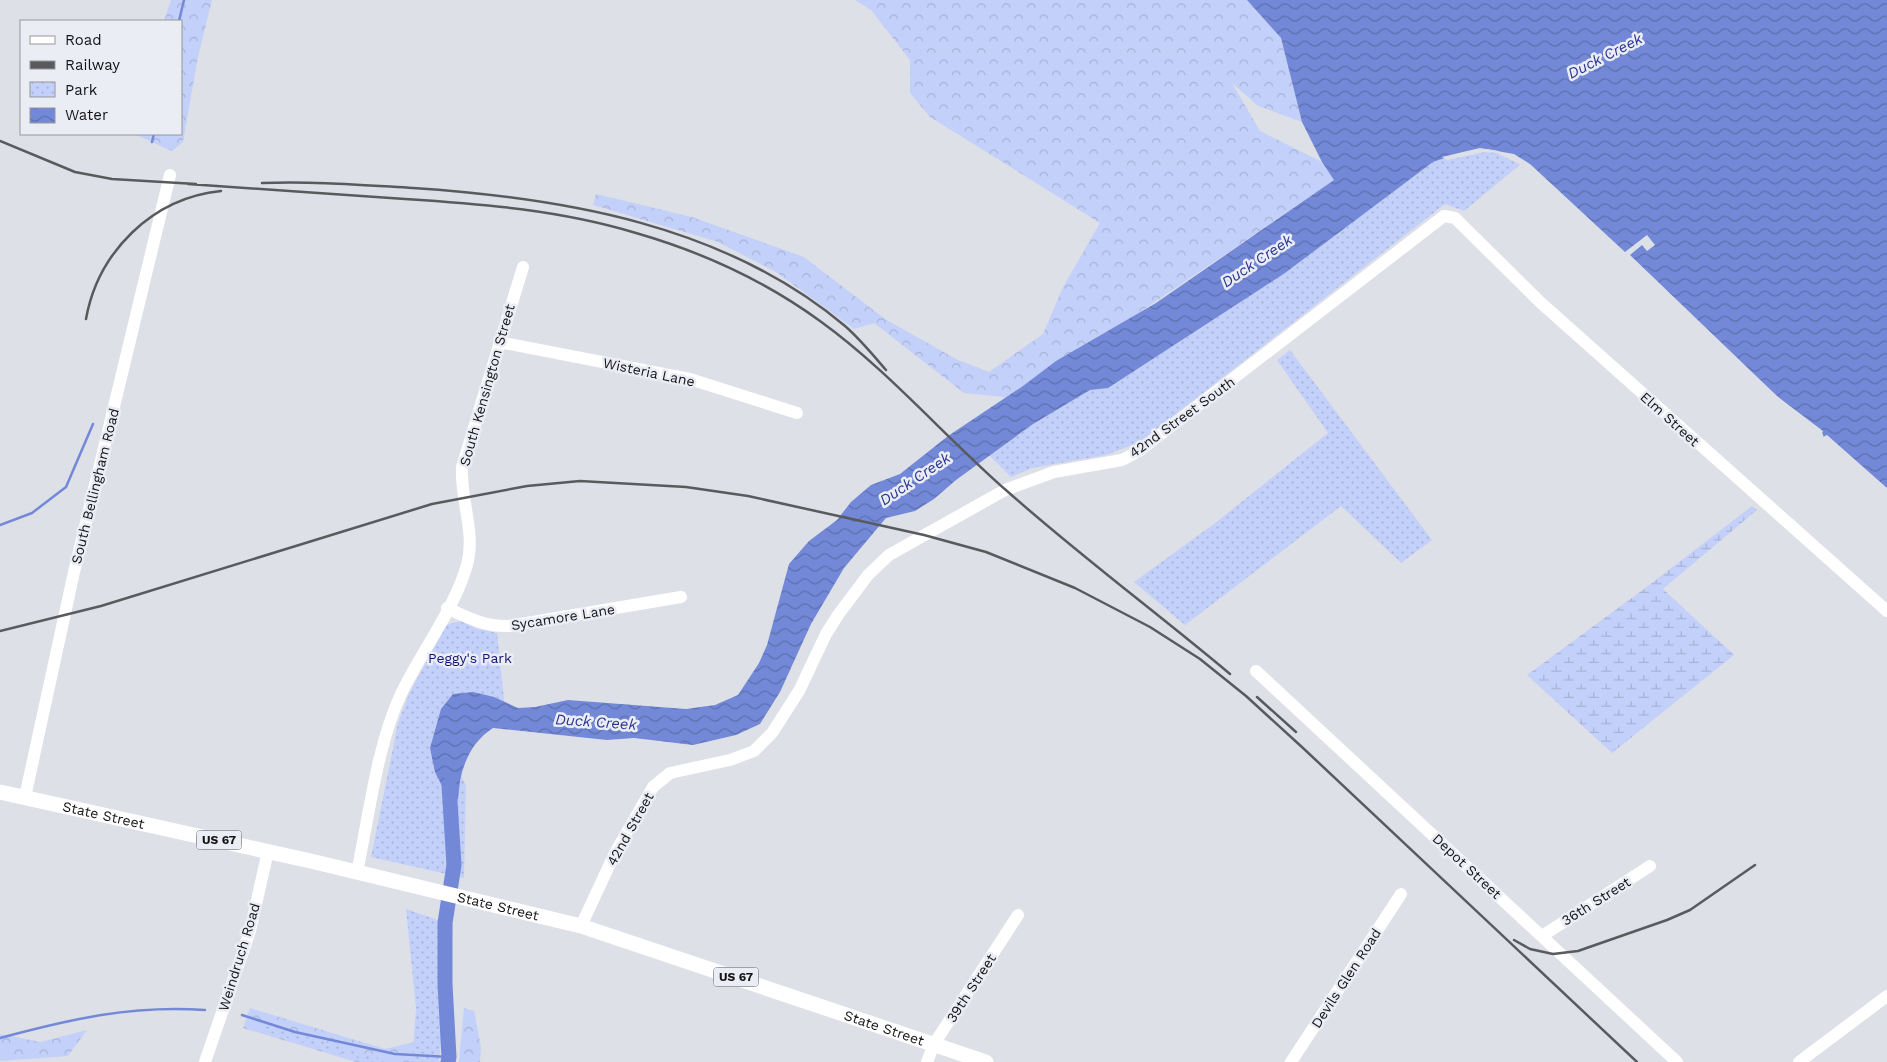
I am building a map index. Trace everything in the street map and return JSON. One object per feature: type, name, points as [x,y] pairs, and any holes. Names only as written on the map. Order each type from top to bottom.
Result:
[{"type":"main road","name":"State Street","points":[[0,792],[268,851],[581,926],[986,1062]]},
{"type":"street","name":"South Bellingham Road","points":[[24,797],[74,572],[170,175]]},
{"type":"street","name":"42nd Street South","points":[[838,615],[857,588],[889,554],[1006,490],[1054,472],[1122,460],[1140,451],[1444,216],[1455,218],[1459,221]]},
{"type":"street","name":"Elm Street","points":[[1459,221],[1540,302],[1887,611]]},
{"type":"street","name":"South Kensington Street","points":[[357,872],[389,726],[401,695],[448,608],[468,564],[470,529],[462,493],[462,467],[522,267]]},
{"type":"street","name":"Wisteria Lane","points":[[499,342],[690,379],[797,413]]},
{"type":"street","name":"Sycamore Lane","points":[[448,608],[474,621],[496,626],[509,626],[681,597]]},
{"type":"street","name":"42nd Street","points":[[581,926],[615,853],[653,787],[670,773],[730,760],[754,751],[772,733],[799,691],[826,634],[838,615]]},
{"type":"street","name":"Depot Street","points":[[1256,671],[1676,1062]]},
{"type":"street","name":"Weindruch Road","points":[[206,1062],[250,931],[268,851]]},
{"type":"street","name":"36th Street","points":[[1542,936],[1650,866]]},
{"type":"street","name":"Devils Glen Road","points":[[1291,1062],[1401,894]]},
{"type":"street","name":"39th Street","points":[[926,1062],[934,1044],[1018,915]]},
{"type":"street","points":[[1799,1062],[1887,996]]},
{"type":"green space","points":[[171,0],[212,0],[198,57],[183,142],[172,151],[136,135],[182,135],[182,20],[164,20]]},
{"type":"green space","points":[[855,0],[1247,0],[1281,38],[1302,122],[1258,106],[1232,83],[1260,131],[1322,162],[1335,180],[1013,398],[964,393],[874,323],[854,329],[776,272],[718,242],[593,205],[596,194],[692,217],[804,257],[885,319],[956,359],[989,372],[1043,334],[1063,287],[1100,223],[930,117],[910,93],[910,60],[871,10]]},
{"type":"green space","points":[[1485,150],[1497,151],[1522,163],[1464,211],[1445,204],[1140,442],[1106,455],[1032,468],[1011,477],[969,435],[1335,180],[1401,186],[1433,162],[1458,154]]},
{"type":"green space","points":[[1290,350],[1432,540],[1401,563],[1341,506],[1185,625],[1134,582],[1214,524],[1328,433],[1277,360]]},
{"type":"green space","points":[[1752,506],[1757,510],[1663,589],[1734,655],[1612,753],[1527,675],[1644,589]]},
{"type":"green space","name":"Peggy's Park","points":[[461,621],[477,629],[497,633],[505,708],[447,748],[466,785],[464,878],[371,857],[398,723],[409,694],[446,625]]},
{"type":"green space","points":[[406,909],[453,925],[439,1062],[412,1062],[416,1008]]},
{"type":"green space","points":[[250,1008],[385,1049],[414,1042],[437,1062],[356,1062],[243,1028]]},
{"type":"green space","points":[[464,1008],[474,1011],[481,1047],[480,1062],[459,1062]]},
{"type":"green space","points":[[255,1022],[392,1062],[371,1062],[264,1031]]},
{"type":"green space","points":[[87,1030],[68,1056],[0,1061],[0,1034],[41,1042]]},
{"type":"water","points":[[1247,0],[1887,0],[1887,491],[1826,436],[1824,438],[1822,432],[1778,397],[1522,163],[1498,151],[1474,150],[1433,162],[1285,273],[1108,388],[1090,390],[1033,424],[956,480],[934,499],[915,511],[886,518],[844,568],[811,624],[780,692],[760,724],[736,735],[693,745],[634,738],[607,740],[493,728],[480,738],[467,758],[460,781],[456,805],[451,804],[435,772],[430,748],[441,709],[453,694],[473,692],[494,697],[518,708],[535,707],[568,700],[686,709],[715,705],[738,695],[759,663],[767,645],[789,564],[809,541],[837,520],[851,502],[871,485],[900,474],[948,436],[1023,386],[1056,361],[1156,303],[1334,180],[1322,162],[1302,122],[1281,38]]},
{"type":"pier","points":[[1480,148],[1514,154],[1530,164],[1625,252],[1647,235],[1655,245],[1647,251],[1642,245],[1630,255],[1778,397],[1823,431],[1821,435],[1823,437],[1827,435],[1887,488],[1887,493],[1826,439],[1822,439],[1819,433],[1776,399],[1641,277],[1628,271],[1604,267],[1598,263],[1588,236],[1579,220],[1521,165],[1497,153],[1485,152],[1447,160],[1442,157]]},
{"type":"waterway","points":[[179,20],[184,0]]},
{"type":"waterway","points":[[152,142],[154,135]]},
{"type":"waterway","points":[[0,525],[32,513],[66,487],[93,424]]},
{"type":"waterway","name":"Duck Creek","points":[[448,1062],[445,923],[454,865],[449,785]]},
{"type":"waterway","points":[[0,1038],[101,1015],[152,1010],[205,1010]]},
{"type":"waterway","points":[[242,1015],[295,1032],[395,1054],[449,1057]]},
{"type":"railway","points":[[0,141],[75,172],[112,179],[196,184]]},
{"type":"railway","points":[[262,183],[337,184],[470,193],[584,209],[641,223],[695,241],[748,263],[798,291],[845,326],[886,370]]},
{"type":"railway","points":[[188,184],[463,203],[550,213],[636,233],[685,249],[732,269],[777,293],[845,340],[869,360],[1034,515],[1230,674]]},
{"type":"railway","points":[[86,319],[92,295],[102,272],[132,232],[151,217],[172,205],[196,196],[221,191]]},
{"type":"railway","points":[[0,631],[101,606],[432,504],[527,486],[580,481],[686,487],[748,496],[924,535],[986,552],[1075,588],[1150,627],[1200,659],[1246,696],[1303,748],[1637,1062]]},
{"type":"railway","points":[[1257,697],[1296,732]]},
{"type":"railway","points":[[1514,940],[1530,949],[1553,954],[1578,951],[1690,910],[1755,865]]}]
